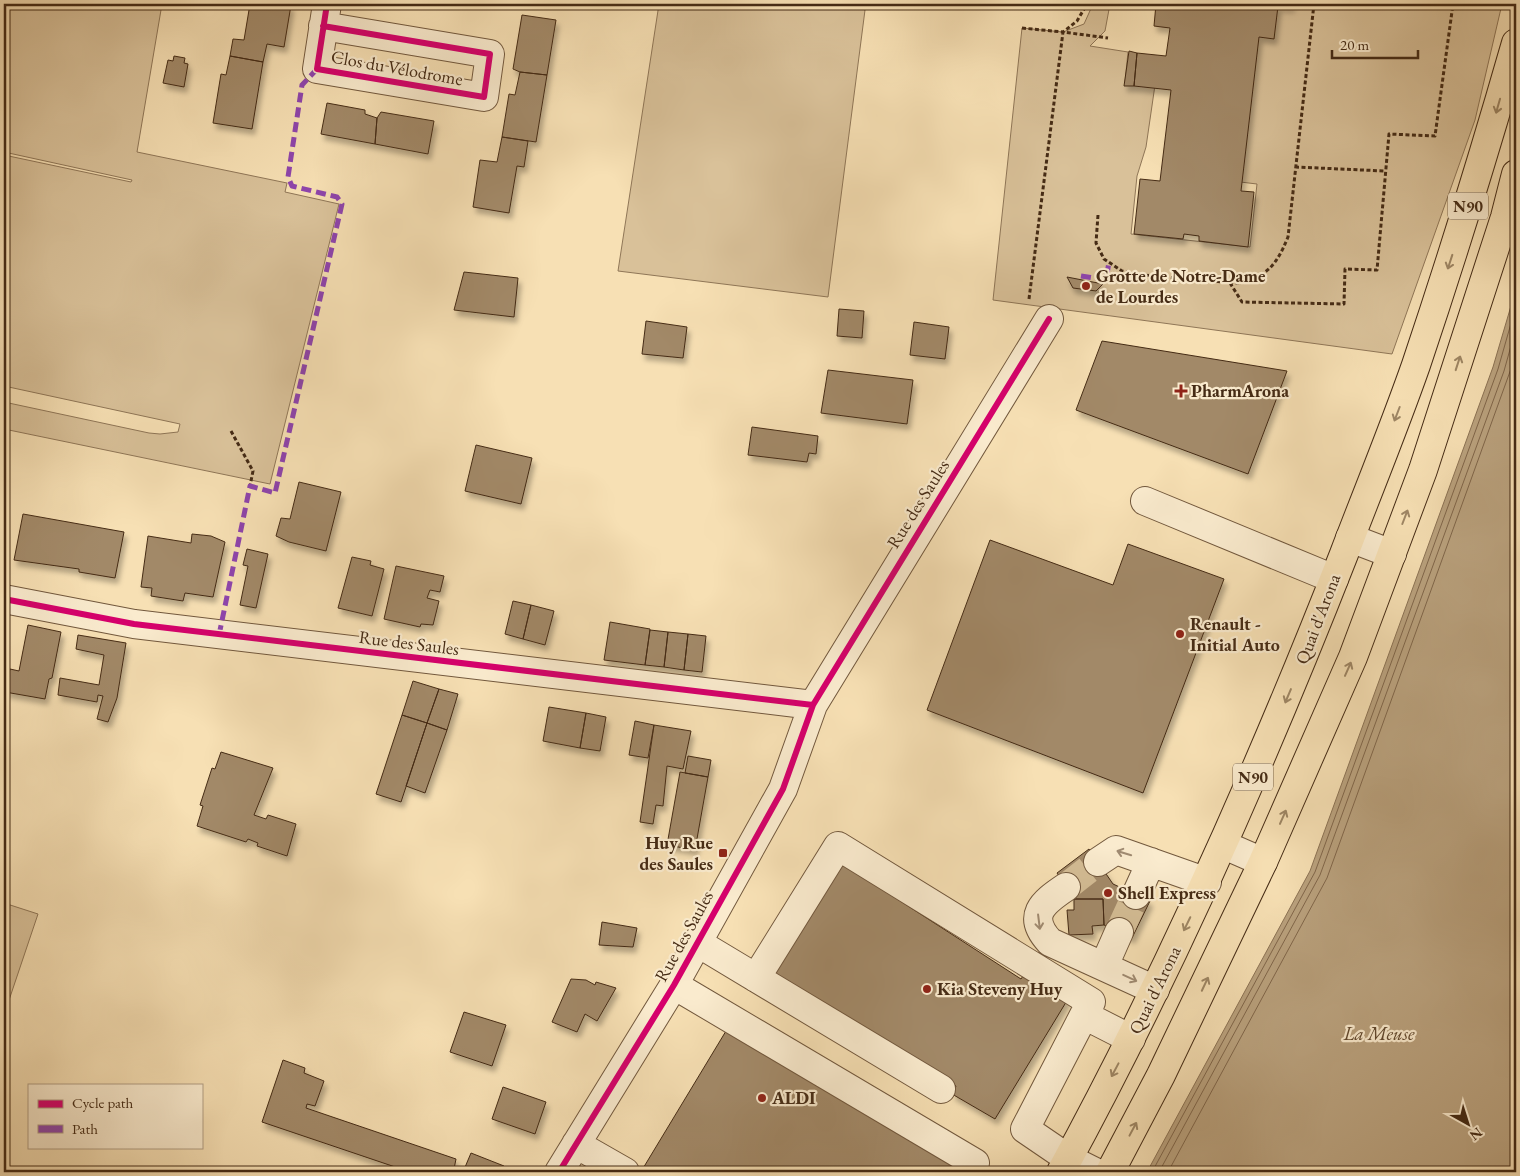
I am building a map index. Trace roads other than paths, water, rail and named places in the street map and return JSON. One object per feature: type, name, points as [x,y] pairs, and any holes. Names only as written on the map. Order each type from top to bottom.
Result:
[{"type":"main road","name":"Quai d'Arona","points":[[1065,1166],[1131,1039],[1207,882],[1290,693],[1415,368],[1469,203],[1516,43]]},
{"type":"main road","name":"N90","points":[[1110,1172],[1161,1075],[1263,862],[1353,657],[1423,470],[1505,217],[1516,174]]},
{"type":"street","name":"Clos du Vélodrome","points":[[325,15],[490,54],[484,98],[317,69],[325,15]]},
{"type":"street","name":"Rue des Saules","points":[[559,1172],[674,985],[698,942],[783,789],[813,705],[1039,312]]},
{"type":"street","points":[[1145,501],[1334,578]]},
{"type":"street","points":[[1350,538],[1392,554]]},
{"type":"street","name":"Rue des Saules","points":[[4,599],[143,626],[813,705]]},
{"type":"street","points":[[1224,845],[1263,862]]},
{"type":"street","points":[[756,978],[838,846],[1091,1002],[1025,1129],[1065,1166],[1095,1172]]},
{"type":"street","points":[[1098,862],[1116,850],[1207,882]]},
{"type":"street","points":[[1136,894],[1151,862]]},
{"type":"street","points":[[1066,886],[1046,900],[1039,910],[1037,920],[1040,932],[1050,942],[1155,990]]},
{"type":"street","points":[[1104,966],[1119,932]]},
{"type":"street","points":[[698,942],[941,1089]]},
{"type":"street","points":[[674,985],[975,1163],[969,1172]]},
{"type":"street","points":[[1084,1015],[1131,1039]]},
{"type":"street","points":[[576,1144],[625,1172]]},
{"type":"water","name":"La Meuse","points":[[1516,289],[1516,1172],[1147,1172],[1310,871],[1493,367]]},
{"type":"tunnel","points":[[1066,887],[1098,862]]},
{"type":"tunnel","points":[[1119,932],[1136,895]]},
{"type":"place","name":"Grotte de Notre-Dame de Lourdes","points":[[1086,286]]},
{"type":"place","name":"PharmArona","points":[[1181,391]]},
{"type":"place","name":"Renault - Initial Auto","points":[[1180,634]]},
{"type":"place","name":"Huy Rue des Saules","points":[[723,853]]},
{"type":"place","name":"Shell Express","points":[[1108,893]]},
{"type":"place","name":"Kia Steveny Huy","points":[[927,989]]},
{"type":"place","name":"ALDI","points":[[762,1098]]}]
